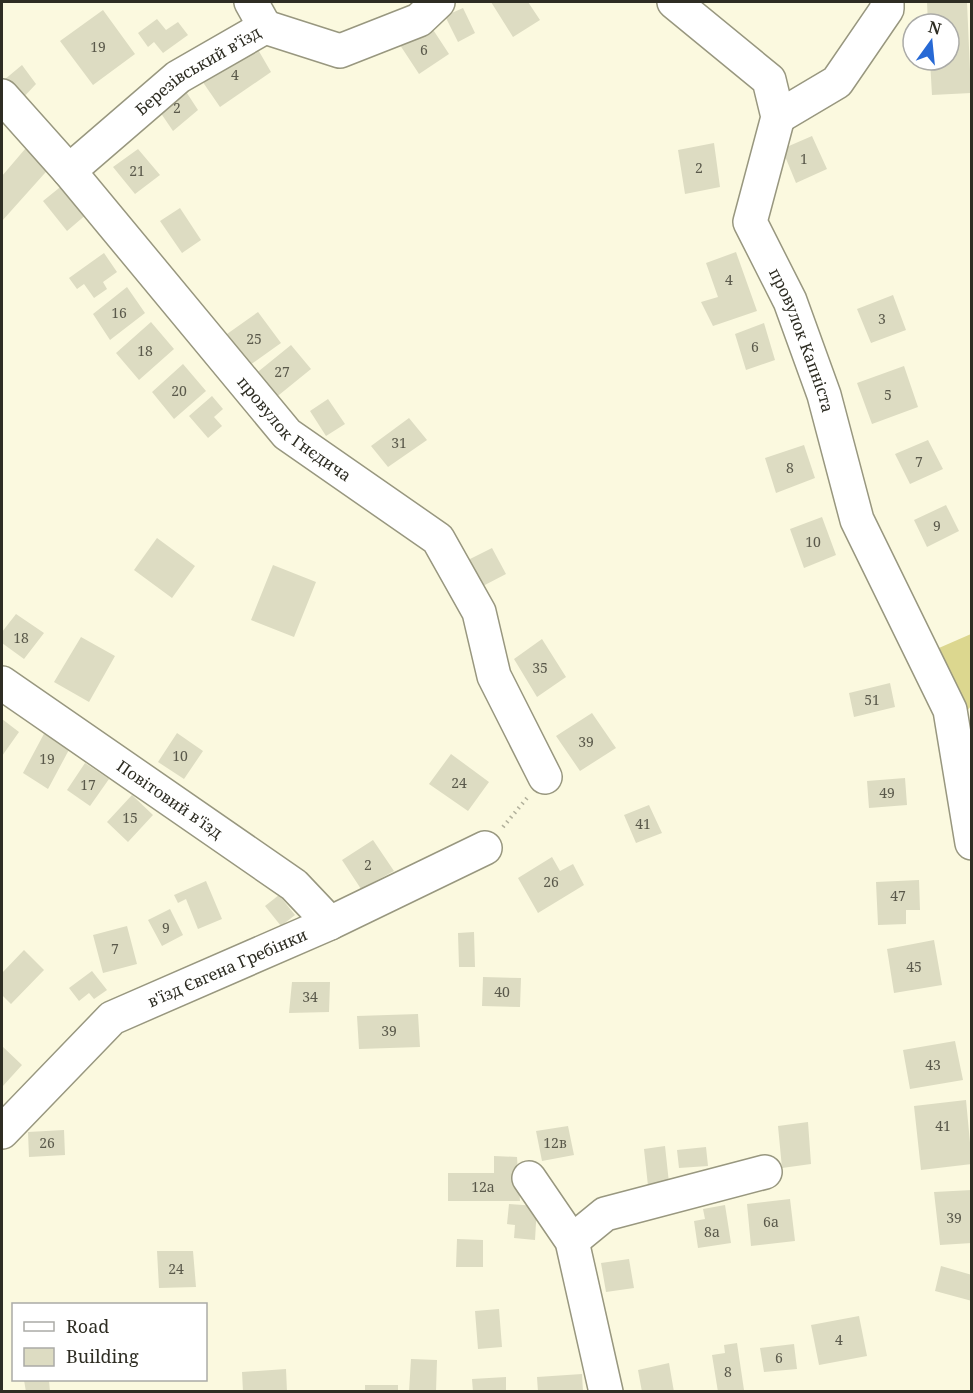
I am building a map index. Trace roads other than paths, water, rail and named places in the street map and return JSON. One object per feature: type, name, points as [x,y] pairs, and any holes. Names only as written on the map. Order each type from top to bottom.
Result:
[{"type":"street","name":"Березівський в’їзд","points":[[69,171],[178,77],[258,14],[340,51],[419,20],[438,2]]},
{"type":"street","name":"провулок Капніста","points":[[674,2],[769,80],[778,117],[750,222],[790,301],[824,395],[857,520],[950,710],[972,843]]},
{"type":"street","points":[[778,117],[837,82],[887,9],[887,2]]},
{"type":"street","name":"провулок Гнєдича","points":[[2,96],[69,171],[287,434],[438,539],[479,612],[494,676],[545,777]]},
{"type":"street","name":"Повітовий в'їзд","points":[[2,683],[294,885],[330,923]]},
{"type":"street","name":"в'їзд Євгена Гребінки","points":[[2,1132],[112,1018],[330,923],[485,848]]},
{"type":"street","points":[[572,1241],[605,1214],[765,1172]]},
{"type":"street","points":[[529,1178],[572,1241],[606,1392]]}]
